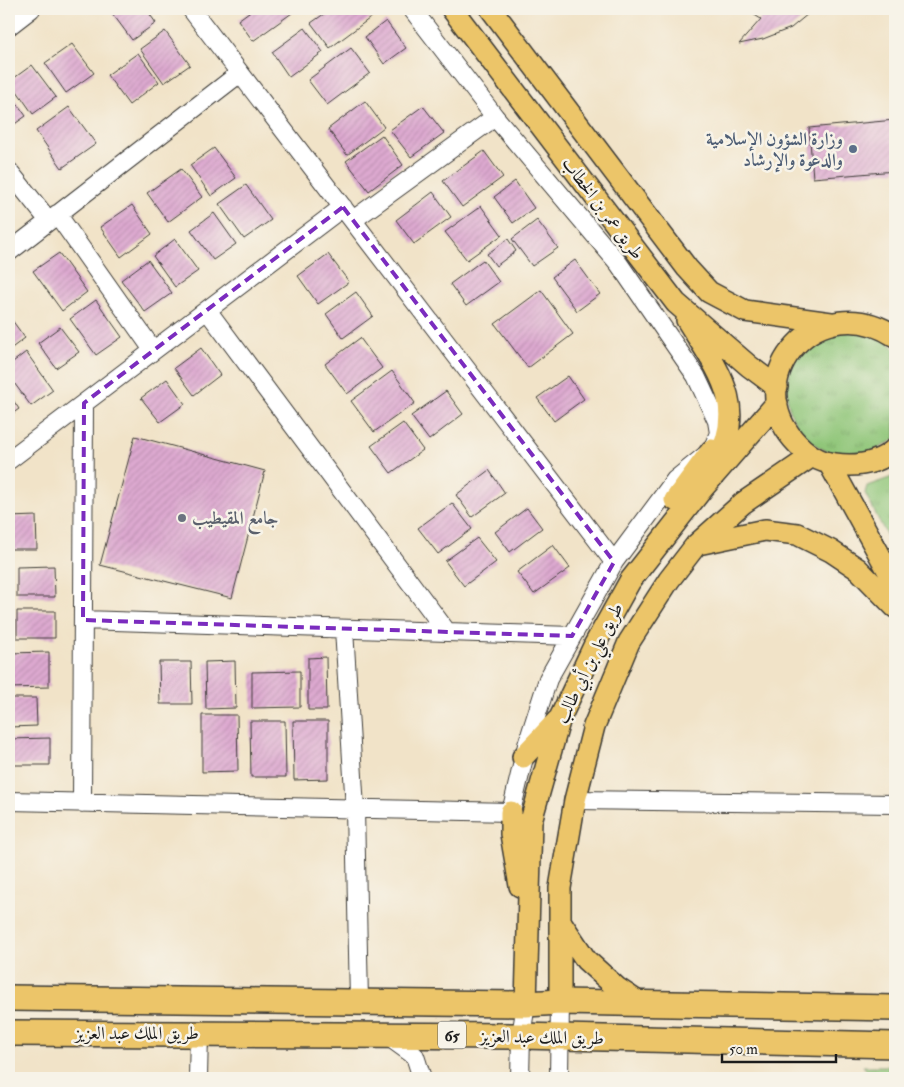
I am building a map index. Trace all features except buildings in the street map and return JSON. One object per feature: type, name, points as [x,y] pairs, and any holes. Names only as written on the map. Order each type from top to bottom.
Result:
[{"type":"highway","name":"طريق الملك عبد العزيز","points":[[9,998],[526,1004],[560,1002],[895,1008]]},
{"type":"highway","name":"طريق الملك عبد العزيز","points":[[9,1033],[521,1036],[895,1044]]},
{"type":"main road","name":"طريق عمر بن الخطاب","points":[[452,9],[676,303],[749,366],[777,395]]},
{"type":"main road","name":"طريق عمر بن الخطاب","points":[[491,9],[687,268],[709,292],[745,311],[831,323]]},
{"type":"main road","points":[[676,303],[726,386],[731,406],[725,447],[702,488]]},
{"type":"main road","points":[[891,328],[848,320],[831,323],[810,332],[794,346],[782,365],[777,395],[781,419],[789,434],[799,446],[821,460],[849,466],[870,464],[888,455],[895,449]]},
{"type":"main road","name":"طريق علي بن أبي طالب","points":[[526,1004],[531,822],[560,718],[595,644],[630,581],[777,395]]},
{"type":"main road","points":[[630,581],[661,519],[712,450]]},
{"type":"main road","points":[[821,460],[895,583]]},
{"type":"main road","name":"طريق علي بن أبي طالب","points":[[560,1002],[560,888],[576,800],[594,726],[628,642],[669,580],[696,545],[743,503],[821,460]]},
{"type":"main road","points":[[696,545],[766,530],[797,534],[831,551],[858,569],[895,607]]},
{"type":"main road","points":[[523,757],[560,718]]},
{"type":"main road","points":[[511,812],[511,834],[527,927]]},
{"type":"main road","points":[[560,920],[586,960],[617,988],[642,1004]]},
{"type":"street","points":[[9,26],[31,9]]},
{"type":"street","points":[[191,9],[614,562]]},
{"type":"street","points":[[9,801],[511,812],[523,757],[548,678],[614,562],[675,480],[712,450],[719,434],[717,421],[696,376],[618,264],[495,117],[412,9]]},
{"type":"street","points":[[9,252],[240,73]]},
{"type":"street","points":[[9,460],[206,310],[495,117]]},
{"type":"street","points":[[9,171],[53,218],[153,350]]},
{"type":"street","points":[[206,310],[447,632]]},
{"type":"street","points":[[82,803],[84,403]]},
{"type":"street","points":[[83,620],[572,636]]},
{"type":"street","points":[[344,629],[356,809],[359,1001]]},
{"type":"street","points":[[576,800],[895,804]]},
{"type":"street","points":[[559,1078],[560,1002]]},
{"type":"street","points":[[520,1078],[521,1036],[526,1004]]},
{"type":"street","points":[[198,1078],[199,1034]]},
{"type":"street","points":[[386,1035],[415,1056],[422,1078]]},
{"type":"highlighted area","points":[[343,207],[614,562],[572,636],[83,620],[84,403]]},
{"type":"green space","points":[[861,330],[884,337],[895,349],[895,439],[868,453],[850,456],[829,452],[811,442],[798,427],[790,410],[787,391],[790,372],[798,355],[814,340],[831,333]]},
{"type":"green space","points":[[895,476],[895,552],[865,493],[867,486]]},
{"type":"green space","points":[[863,1066],[895,1066],[895,1078],[874,1078]]},
{"type":"place","name":"وزارة الشؤون الإسلامية والدعوة والإرشاد","points":[[853,149]]},
{"type":"place","name":"جامع المقيطيب","points":[[182,518]]}]
